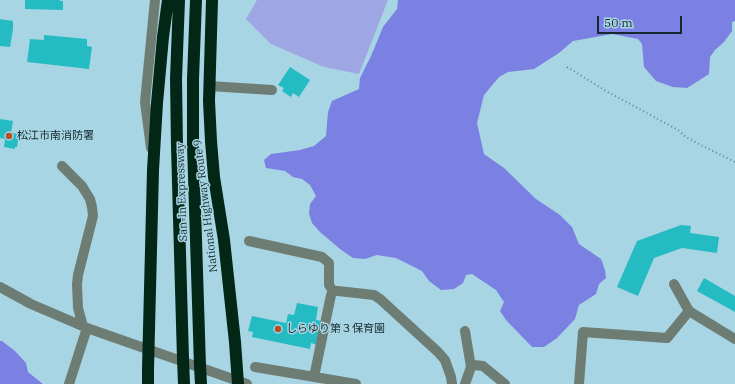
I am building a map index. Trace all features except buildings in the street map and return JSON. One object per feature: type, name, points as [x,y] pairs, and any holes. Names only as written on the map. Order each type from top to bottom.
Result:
[{"type":"highway","points":[[148,384],[153,170],[157,103],[168,0]]},
{"type":"highway","name":"San-In Expressway","points":[[179,0],[176,79],[184,384]]},
{"type":"highway","name":"San-In Expressway","points":[[196,0],[193,116],[200,384]]},
{"type":"highway","name":"National Highway Route 9","points":[[212,0],[209,101],[211,141],[214,177],[224,240],[241,383]]},
{"type":"street","points":[[153,170],[146,102],[155,0]]},
{"type":"street","points":[[210,86],[272,90]]},
{"type":"street","points":[[62,166],[82,186],[90,199],[93,216],[83,253],[77,284],[78,308],[85,327],[69,384]]},
{"type":"street","points":[[249,241],[322,257],[329,263],[329,285],[333,291]]},
{"type":"street","points":[[674,284],[689,311],[735,339]]},
{"type":"street","points":[[0,287],[31,304],[85,327],[241,383]]},
{"type":"street","points":[[314,377],[333,291]]},
{"type":"street","points":[[333,291],[374,295],[380,299],[445,360],[452,384]]},
{"type":"street","points":[[579,384],[583,332],[666,338],[689,311]]},
{"type":"street","points":[[465,331],[471,367],[465,384]]},
{"type":"street","points":[[471,367],[474,364],[483,366],[505,384]]},
{"type":"street","points":[[256,368],[356,384]]},
{"type":"path","points":[[567,67],[606,91],[678,130],[686,137],[735,162]]},
{"type":"shaded area","points":[[257,0],[388,0],[359,74],[324,67],[271,44],[246,19]]},
{"type":"shaded area","points":[[398,0],[735,0],[735,21],[732,22],[732,31],[710,57],[709,74],[687,88],[673,87],[656,81],[644,67],[642,44],[638,39],[612,34],[573,41],[559,53],[534,69],[508,72],[499,77],[484,95],[477,123],[484,154],[504,168],[536,199],[560,215],[572,227],[579,244],[601,259],[605,270],[606,278],[599,284],[596,294],[579,305],[575,319],[557,338],[544,347],[532,347],[506,320],[500,311],[504,302],[496,290],[472,274],[466,275],[463,283],[454,289],[441,290],[429,281],[422,271],[396,258],[377,255],[365,259],[353,258],[320,232],[312,223],[309,214],[310,204],[316,196],[310,185],[302,179],[293,177],[285,171],[266,168],[264,160],[271,154],[300,150],[314,146],[326,136],[328,112],[332,101],[359,89],[360,78],[383,27],[397,9]]},
{"type":"shaded area","points":[[0,341],[15,351],[26,363],[28,372],[43,384],[0,384]]},
{"type":"place","name":"松江市南消防署","points":[[9,136]]},
{"type":"place","name":"しらゆり第３保育園","points":[[278,329]]}]
